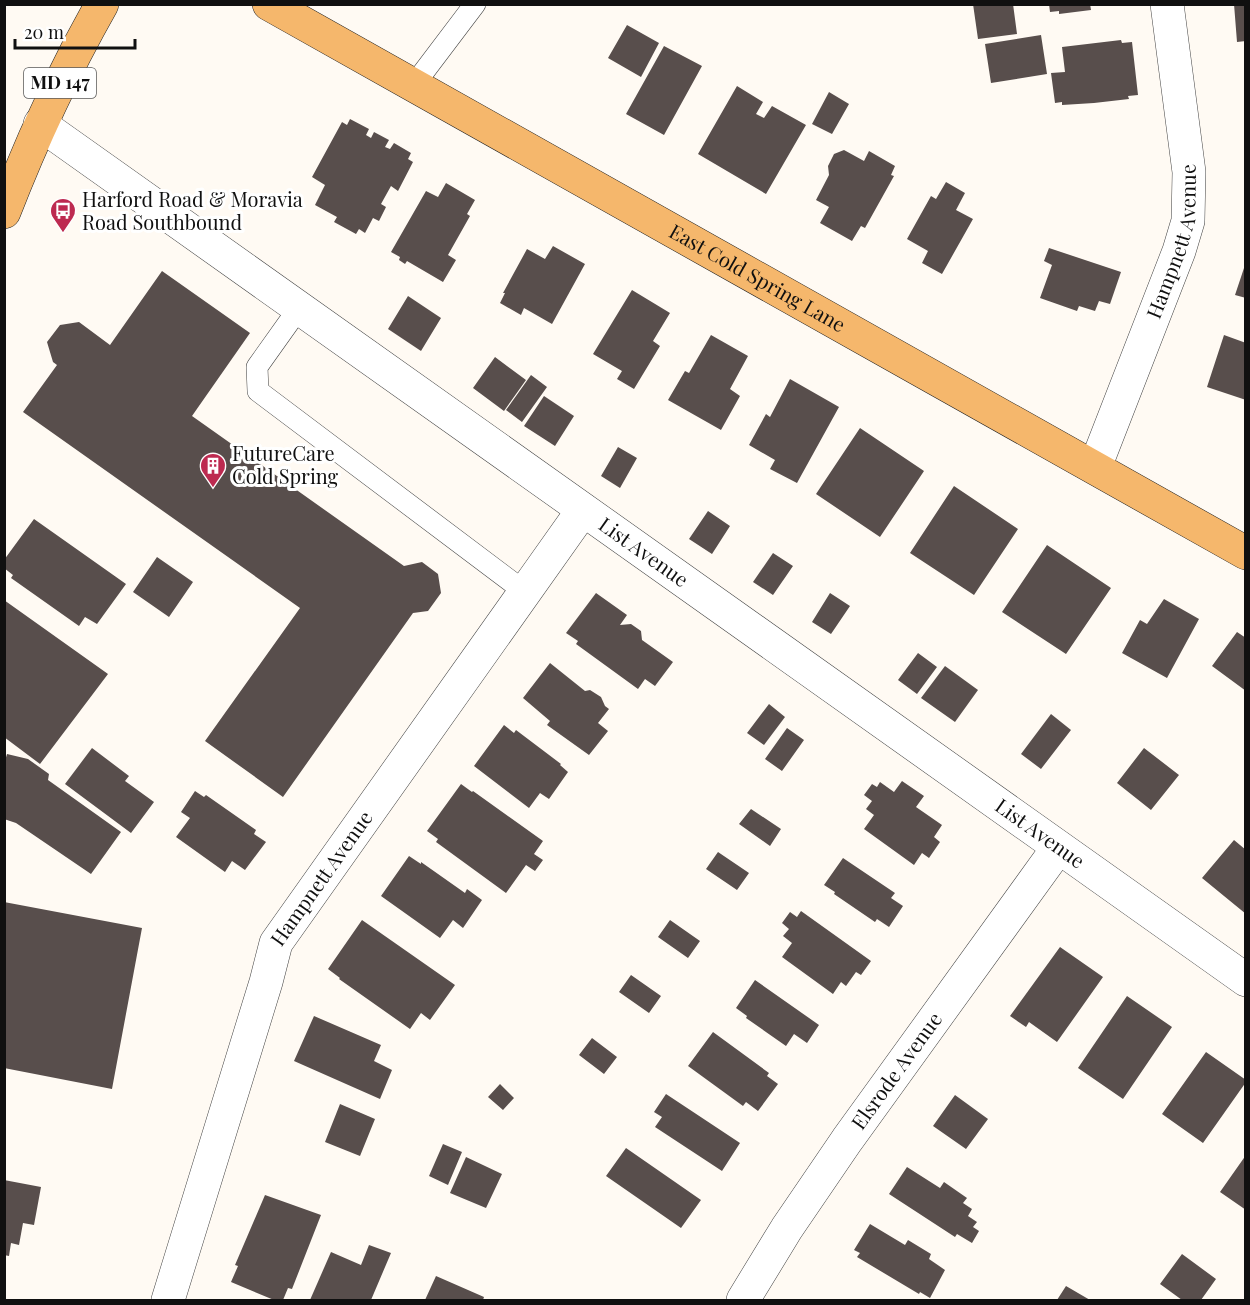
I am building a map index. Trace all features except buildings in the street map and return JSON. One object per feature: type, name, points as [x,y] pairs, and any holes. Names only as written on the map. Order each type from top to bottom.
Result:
[{"type":"main road","name":"MD 147","points":[[4,212],[14,162],[40,124],[80,42],[102,4]]},
{"type":"main road","name":"East Cold Spring Lane","points":[[269,4],[1245,553]]},
{"type":"street","name":"Hampnett Avenue","points":[[1095,467],[1179,251],[1188,221],[1189,172],[1167,4]]},
{"type":"street","name":"List Avenue","points":[[40,124],[1245,980]]},
{"type":"street","name":"Hampnett Avenue","points":[[168,1300],[276,943],[584,510]]},
{"type":"street","name":"Elsrode Avenue","points":[[743,1300],[787,1228],[847,1140],[1058,848]]},
{"type":"lane","points":[[412,86],[475,4]]},
{"type":"lane","points":[[299,308],[257,367],[258,391],[525,592]]},
{"type":"place","name":"Harford Road & Moravia Road Southbound","points":[[63,234]]},
{"type":"place","name":"FutureCare Cold Spring","points":[[213,489]]}]
